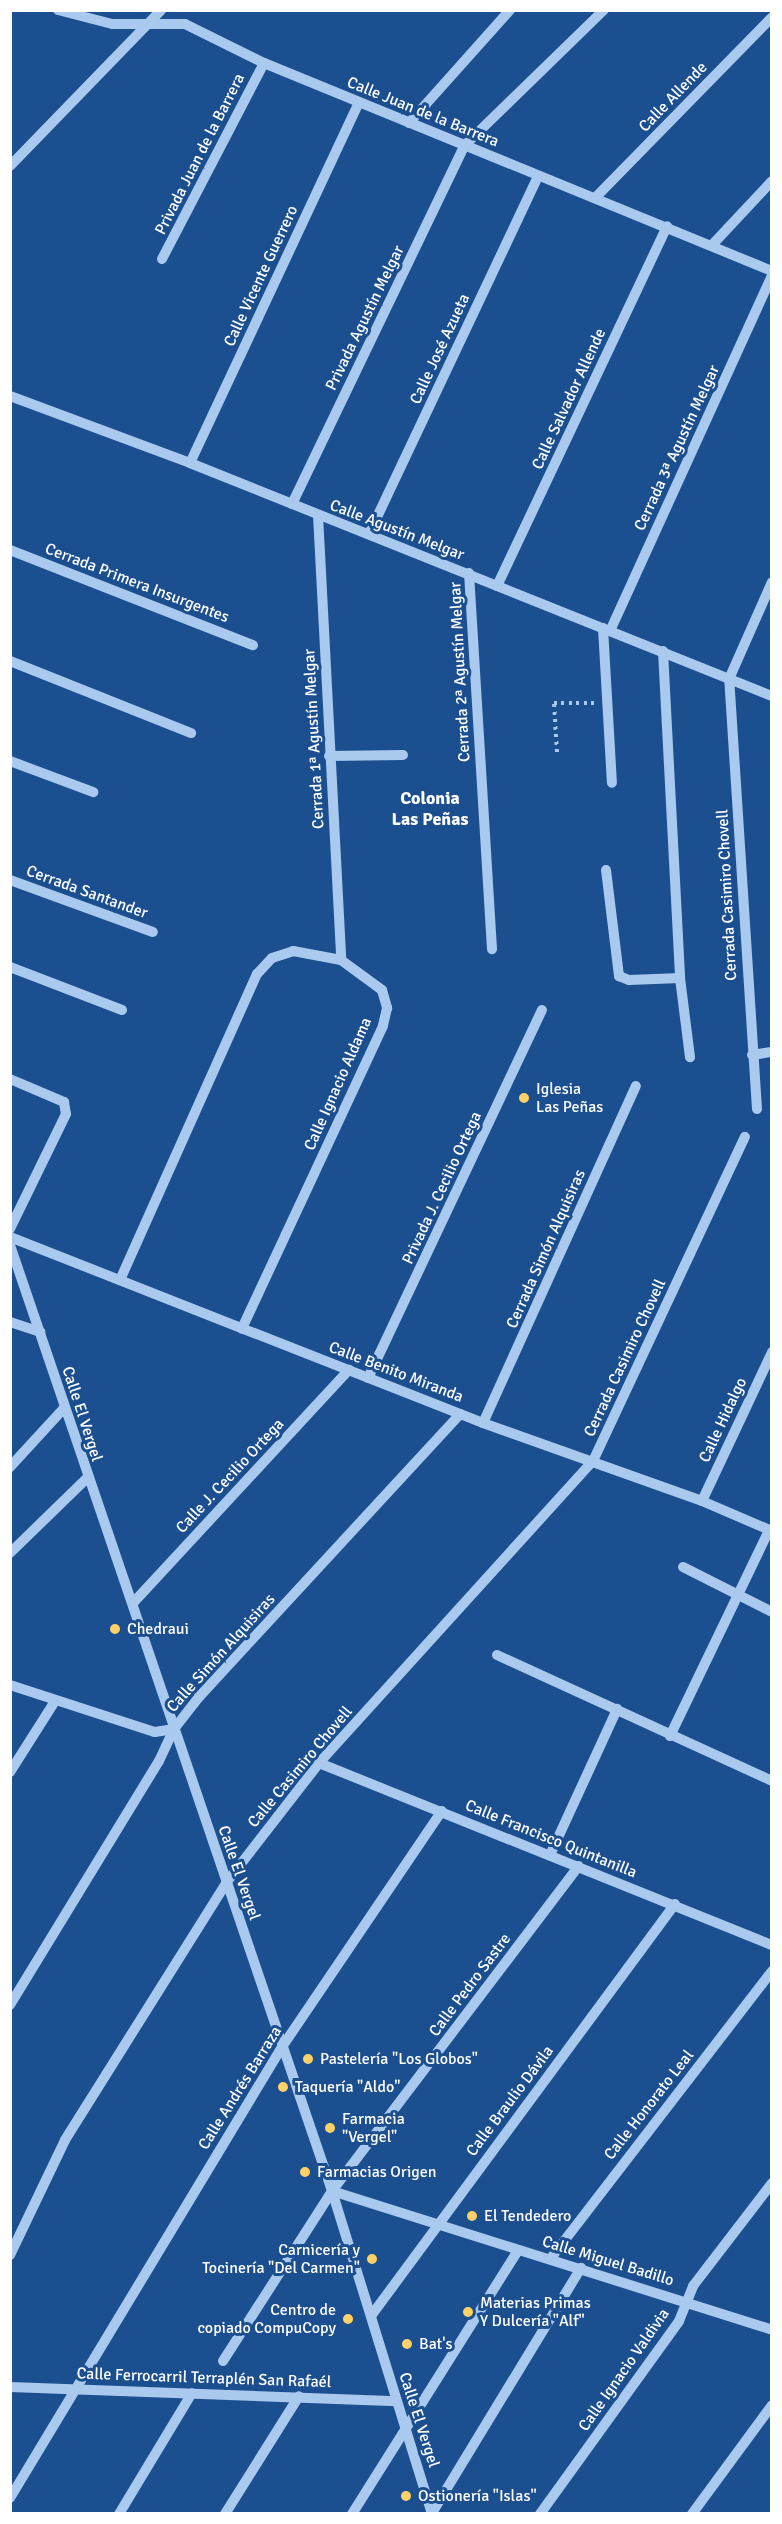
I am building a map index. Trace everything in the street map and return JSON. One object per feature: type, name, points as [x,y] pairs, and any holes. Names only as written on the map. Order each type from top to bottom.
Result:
[{"type":"street","name":"Calle Juan de la Barrera","points":[[58,10],[112,24],[150,22],[185,24],[264,63],[538,176],[713,244],[771,271]]},
{"type":"street","points":[[10,166],[161,10]]},
{"type":"street","points":[[409,123],[510,10]]},
{"type":"street","points":[[465,145],[604,10]]},
{"type":"street","name":"Calle Allende","points":[[595,198],[771,17]]},
{"type":"street","name":"Privada Juan de la Barrera","points":[[162,259],[264,63]]},
{"type":"street","name":"Calle Vicente Guerrero","points":[[190,463],[359,103]]},
{"type":"street","name":"Privada Agustín Melgar","points":[[292,504],[465,145]]},
{"type":"street","name":"Calle José Azueta","points":[[369,534],[538,176]]},
{"type":"street","points":[[713,244],[771,181]]},
{"type":"street","name":"Calle Salvador Allende","points":[[497,586],[667,226]]},
{"type":"street","name":"Cerrada 3ª Agustín Melgar","points":[[612,783],[607,702],[606,629],[771,276]]},
{"type":"street","name":"Calle Agustín Melgar","points":[[10,396],[190,463],[771,696]]},
{"type":"street","name":"Cerrada 1ª Agustín Melgar","points":[[318,515],[341,960]]},
{"type":"street","name":"Cerrada Primera Insurgentes","points":[[10,550],[253,645]]},
{"type":"street","name":"Cerrada 2ª Agustín Melgar","points":[[469,573],[492,949]]},
{"type":"street","points":[[729,679],[771,582]]},
{"type":"street","points":[[663,651],[680,978],[690,1057]]},
{"type":"street","points":[[10,661],[190,733]]},
{"type":"street","name":"Cerrada Casimiro Chovell","points":[[729,679],[757,1109]]},
{"type":"street","points":[[329,756],[404,755]]},
{"type":"street","points":[[10,761],[93,792]]},
{"type":"street","points":[[606,870],[619,976],[629,980],[680,978]]},
{"type":"street","name":"Cerrada Santander","points":[[10,880],[153,932]]},
{"type":"street","name":"Calle Ignacio Aldama","points":[[120,1280],[257,974],[272,958],[293,951],[341,960],[382,990],[387,1008],[383,1026],[242,1329]]},
{"type":"street","points":[[10,967],[122,1010]]},
{"type":"street","name":"Privada J. Cecilio Ortega","points":[[368,1378],[542,1010]]},
{"type":"street","points":[[752,1055],[771,1052]]},
{"type":"street","points":[[10,1079],[64,1102],[66,1114],[10,1229]]},
{"type":"street","name":"Cerrada Simón Alquisiras","points":[[483,1423],[636,1086]]},
{"type":"street","name":"Cerrada Casimiro Chovell","points":[[593,1461],[745,1137]]},
{"type":"street","name":"Calle Benito Miranda","points":[[10,1237],[483,1423],[702,1501],[770,1530]]},
{"type":"street","name":"Calle El Vergel","points":[[10,1245],[87,1478],[132,1603],[332,2191],[432,2513]]},
{"type":"street","points":[[10,1322],[40,1332]]},
{"type":"street","name":"Calle Hidalgo","points":[[702,1501],[771,1352]]},
{"type":"street","name":"Calle J. Cecilio Ortega","points":[[132,1603],[350,1370]]},
{"type":"street","points":[[10,1467],[64,1408]]},
{"type":"street","name":"Calle Simón Alquisiras","points":[[10,2005],[159,1761],[174,1730],[199,1697],[460,1414]]},
{"type":"street","name":"Calle Casimiro Chovell","points":[[10,2255],[65,2140],[226,1883],[319,1763],[593,1461]]},
{"type":"street","points":[[10,1553],[87,1478]]},
{"type":"street","points":[[670,1736],[770,1530]]},
{"type":"street","points":[[683,1567],[771,1612]]},
{"type":"street","points":[[497,1655],[771,1781]]},
{"type":"street","points":[[10,1685],[155,1732],[174,1730]]},
{"type":"street","points":[[10,1772],[55,1701]]},
{"type":"street","points":[[550,1855],[617,1709]]},
{"type":"street","name":"Calle Francisco Quintanilla","points":[[319,1763],[675,1904],[771,1945]]},
{"type":"street","name":"Calle Andrés Barraza","points":[[10,2498],[282,2047],[442,1811]]},
{"type":"street","name":"Calle Pedro Sastre","points":[[223,2361],[332,2191],[579,1866]]},
{"type":"street","name":"Calle Braulio Dávila","points":[[371,2316],[675,1904]]},
{"type":"street","name":"Calle Honorato Leal","points":[[551,2258],[771,1971]]},
{"type":"street","name":"Calle Ignacio Valdivia","points":[[540,2514],[679,2321],[693,2286],[771,2183]]},
{"type":"street","name":"Calle Miguel Badillo","points":[[332,2191],[687,2301],[771,2330]]},
{"type":"street","points":[[352,2514],[407,2430],[518,2250]]},
{"type":"street","points":[[432,2513],[581,2268]]},
{"type":"street","name":"Calle Ferrocarril Terraplén San Rafaél","points":[[10,2387],[397,2401]]},
{"type":"street","points":[[119,2514],[192,2392]]},
{"type":"street","points":[[225,2514],[299,2396]]},
{"type":"street","points":[[692,2514],[771,2405]]},
{"type":"path","points":[[557,752],[554,704],[607,702]]},
{"type":"place","name":"Iglesia Las Peñas","points":[[524,1098]]},
{"type":"place","name":"Chedraui","points":[[115,1629]]},
{"type":"place","name":"Pastelería \"Los Globos\"","points":[[308,2059]]},
{"type":"place","name":"Taquería \"Aldo\"","points":[[283,2087]]},
{"type":"place","name":"Farmacia \"Vergel\"","points":[[330,2128]]},
{"type":"place","name":"Farmacias Origen","points":[[305,2172]]},
{"type":"place","name":"El Tendedero","points":[[472,2216]]},
{"type":"place","name":"Carnicería y Tocinería \"Del Carmen\"","points":[[372,2259]]},
{"type":"place","name":"Materias Primas Y Dulcería \"Alf\"","points":[[468,2312]]},
{"type":"place","name":"Centro de copiado CompuCopy","points":[[348,2319]]},
{"type":"place","name":"Bat's","points":[[407,2344]]},
{"type":"place","name":"Ostionería \"Islas\"","points":[[406,2496]]},
{"type":"district","name":"Colonia Las Peñas","points":[[430,809]]}]
